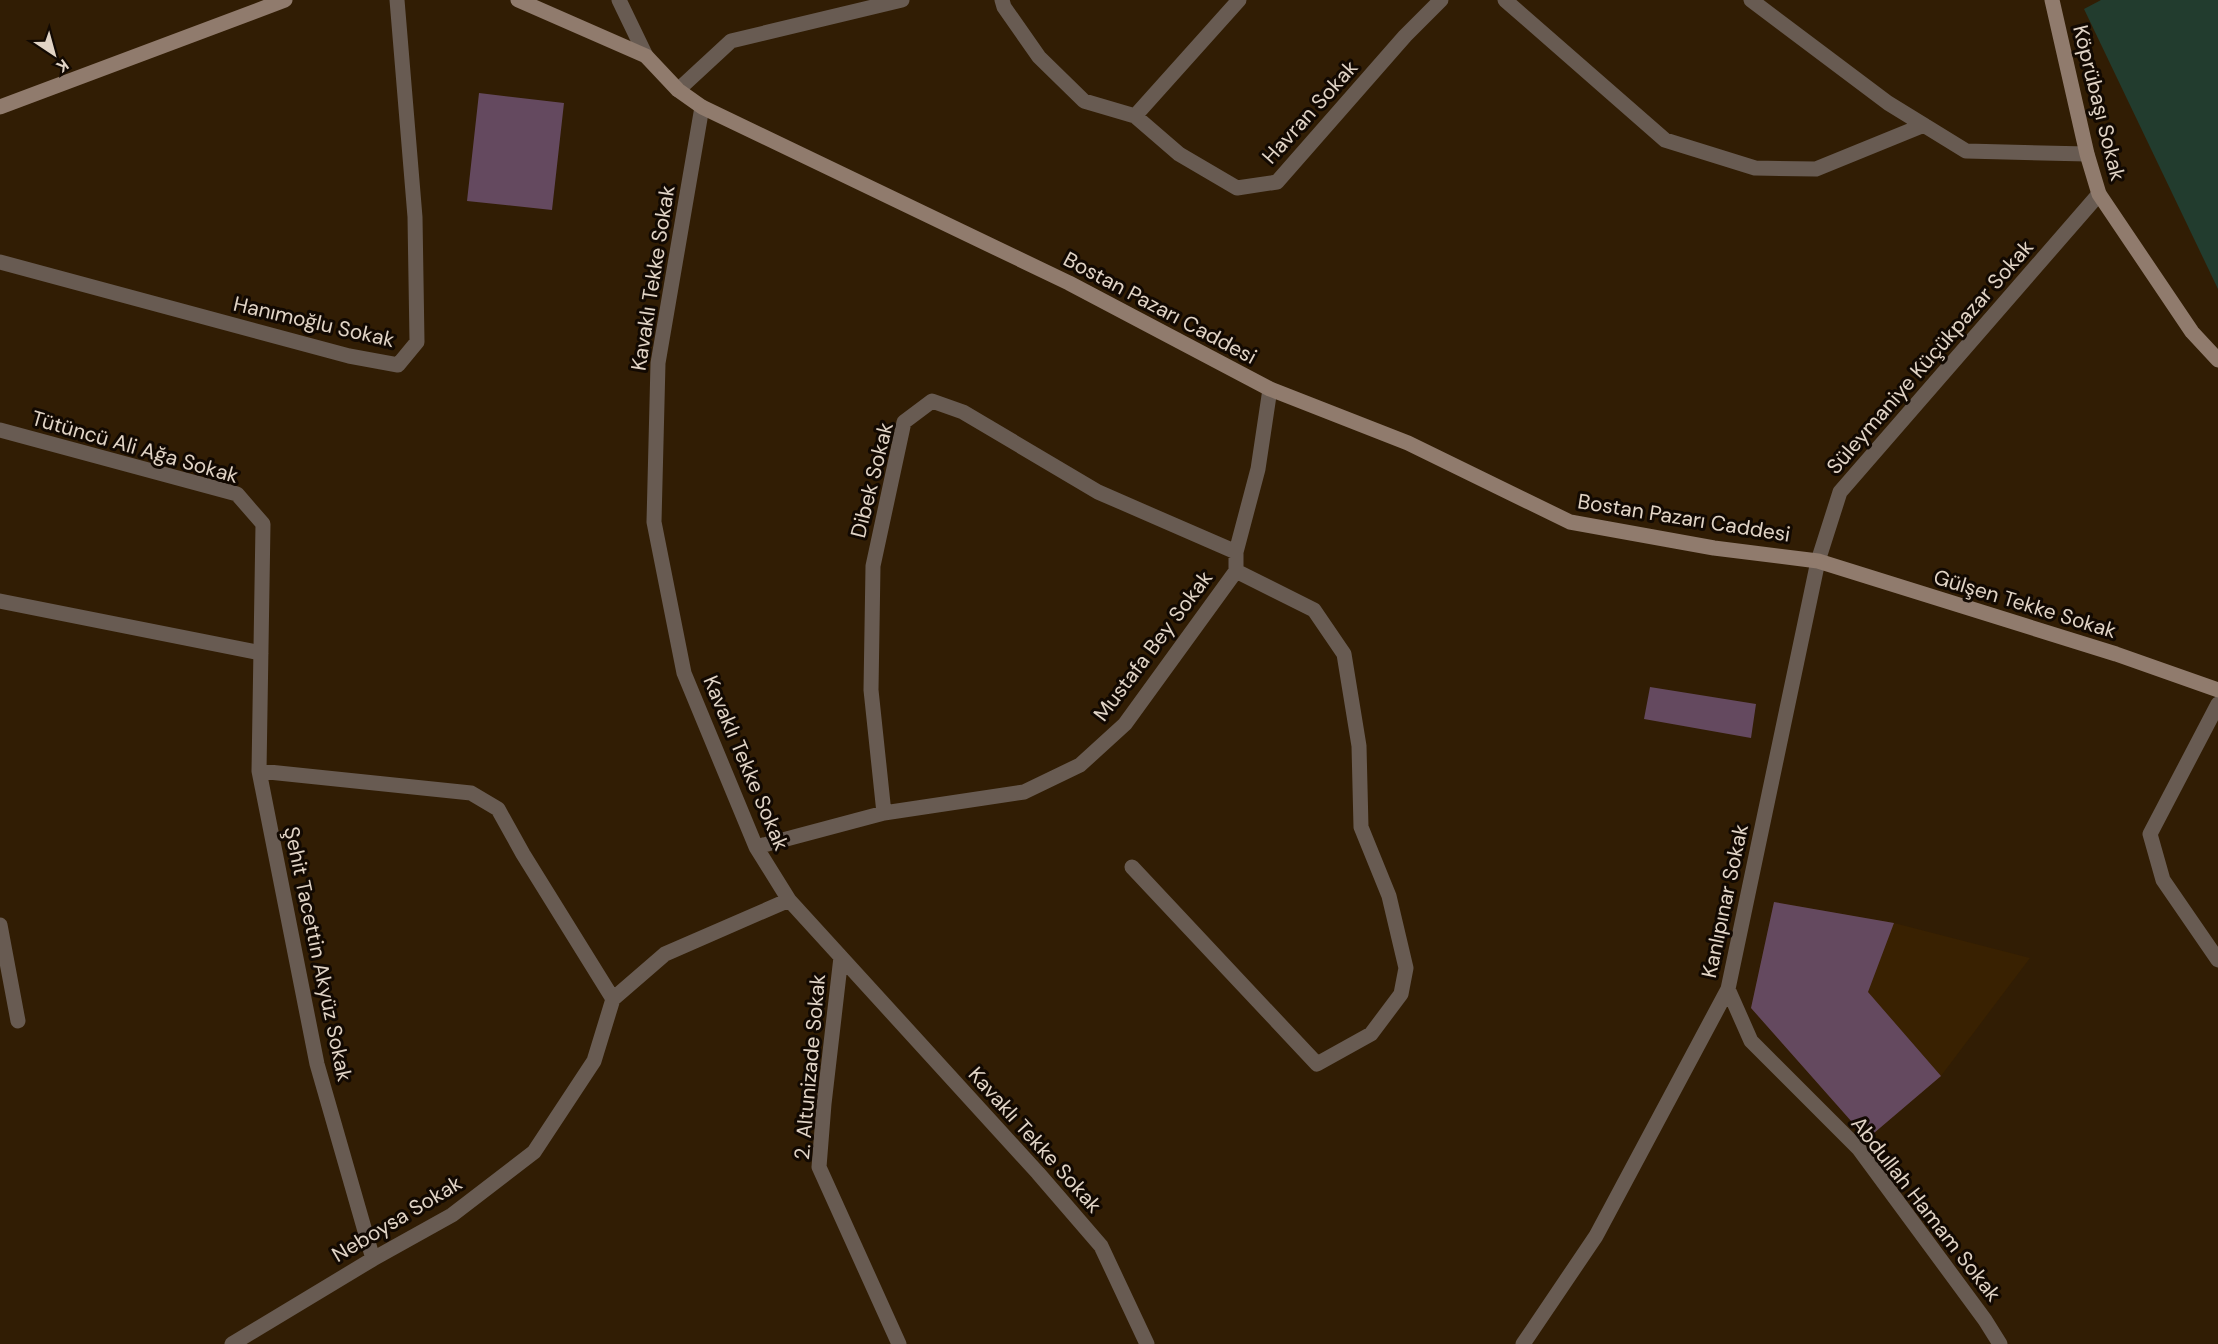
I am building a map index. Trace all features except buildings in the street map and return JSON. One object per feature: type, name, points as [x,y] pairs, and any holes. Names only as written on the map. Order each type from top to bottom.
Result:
[{"type":"street","points":[[0,106],[285,0]]},
{"type":"street","name":"Hanımoğlu Sokak","points":[[0,262],[349,356],[398,365],[417,342],[415,217],[397,0]]},
{"type":"street","name":"Bostan Pazarı Caddesi","points":[[518,0],[646,56],[678,90],[702,106],[1069,283],[1270,389],[1408,443],[1570,522],[1714,548],[1818,561]]},
{"type":"street","points":[[619,0],[646,56]]},
{"type":"street","points":[[678,90],[731,42],[902,0]]},
{"type":"street","name":"Havran Sokak","points":[[1002,0],[1039,57],[1084,101],[1135,116],[1179,153],[1237,188],[1277,182],[1405,36],[1441,0]]},
{"type":"street","points":[[1135,116],[1239,0]]},
{"type":"street","points":[[1505,0],[1665,140],[1755,168],[1816,169],[1924,125]]},
{"type":"street","points":[[1751,0],[1888,103],[1966,151],[2087,154]]},
{"type":"street","name":"Köprübaşı Sokak","points":[[2052,0],[2087,154],[2100,194],[2192,332],[2218,360]]},
{"type":"street","name":"Kavaklı Tekke Sokak","points":[[702,106],[658,363],[654,522],[684,674],[756,847],[789,900],[1101,1246],[1147,1344]]},
{"type":"street","name":"Süleymaniye Küçükpazar Sokak","points":[[1818,561],[1840,492],[2100,194]]},
{"type":"street","name":"Mustafa Bey Sokak","points":[[756,847],[884,813],[1024,792],[1080,765],[1125,724],[1236,571],[1236,552],[1258,469],[1270,389]]},
{"type":"street","name":"Dibek Sokak","points":[[884,813],[871,690],[873,566],[904,422],[932,401],[963,412],[1098,492],[1236,552]]},
{"type":"street","name":"Tütüncü Ali Ağa Sokak","points":[[0,430],[237,494],[262,524],[261,652]]},
{"type":"street","name":"Gülşen Tekke Sokak","points":[[1818,561],[2116,654],[2218,690]]},
{"type":"street","name":"Kanlıpınar Sokak","points":[[1523,1344],[1596,1236],[1728,989],[1818,561]]},
{"type":"street","points":[[1132,867],[1317,1064],[1371,1034],[1401,994],[1406,968],[1389,896],[1361,827],[1359,746],[1344,654],[1314,610],[1236,571]]},
{"type":"street","points":[[0,601],[261,652]]},
{"type":"street","name":"Şehit Tacettin Akyüz Sokak","points":[[261,652],[259,771],[317,1064],[373,1259]]},
{"type":"street","points":[[2218,704],[2150,834],[2163,880],[2218,960]]},
{"type":"street","points":[[259,771],[471,793],[498,809],[523,854],[613,999],[665,954],[789,900]]},
{"type":"street","points":[[0,925],[18,1021]]},
{"type":"street","name":"2. Altunizade Sokak","points":[[841,957],[819,1167],[899,1344]]},
{"type":"street","name":"Abdullah Hamam Sokak","points":[[1728,989],[1751,1041],[1859,1149],[1985,1320],[2000,1344]]},
{"type":"street","name":"Neboysa Sokak","points":[[231,1344],[373,1259],[452,1215],[534,1152],[594,1062],[613,999]]},
{"type":"shaded area","points":[[1774,902],[1894,923],[2030,958],[1941,1076],[1867,1139],[1751,1008]]},
{"type":"green space","points":[[2101,0],[2218,0],[2218,289],[2084,9]]}]
